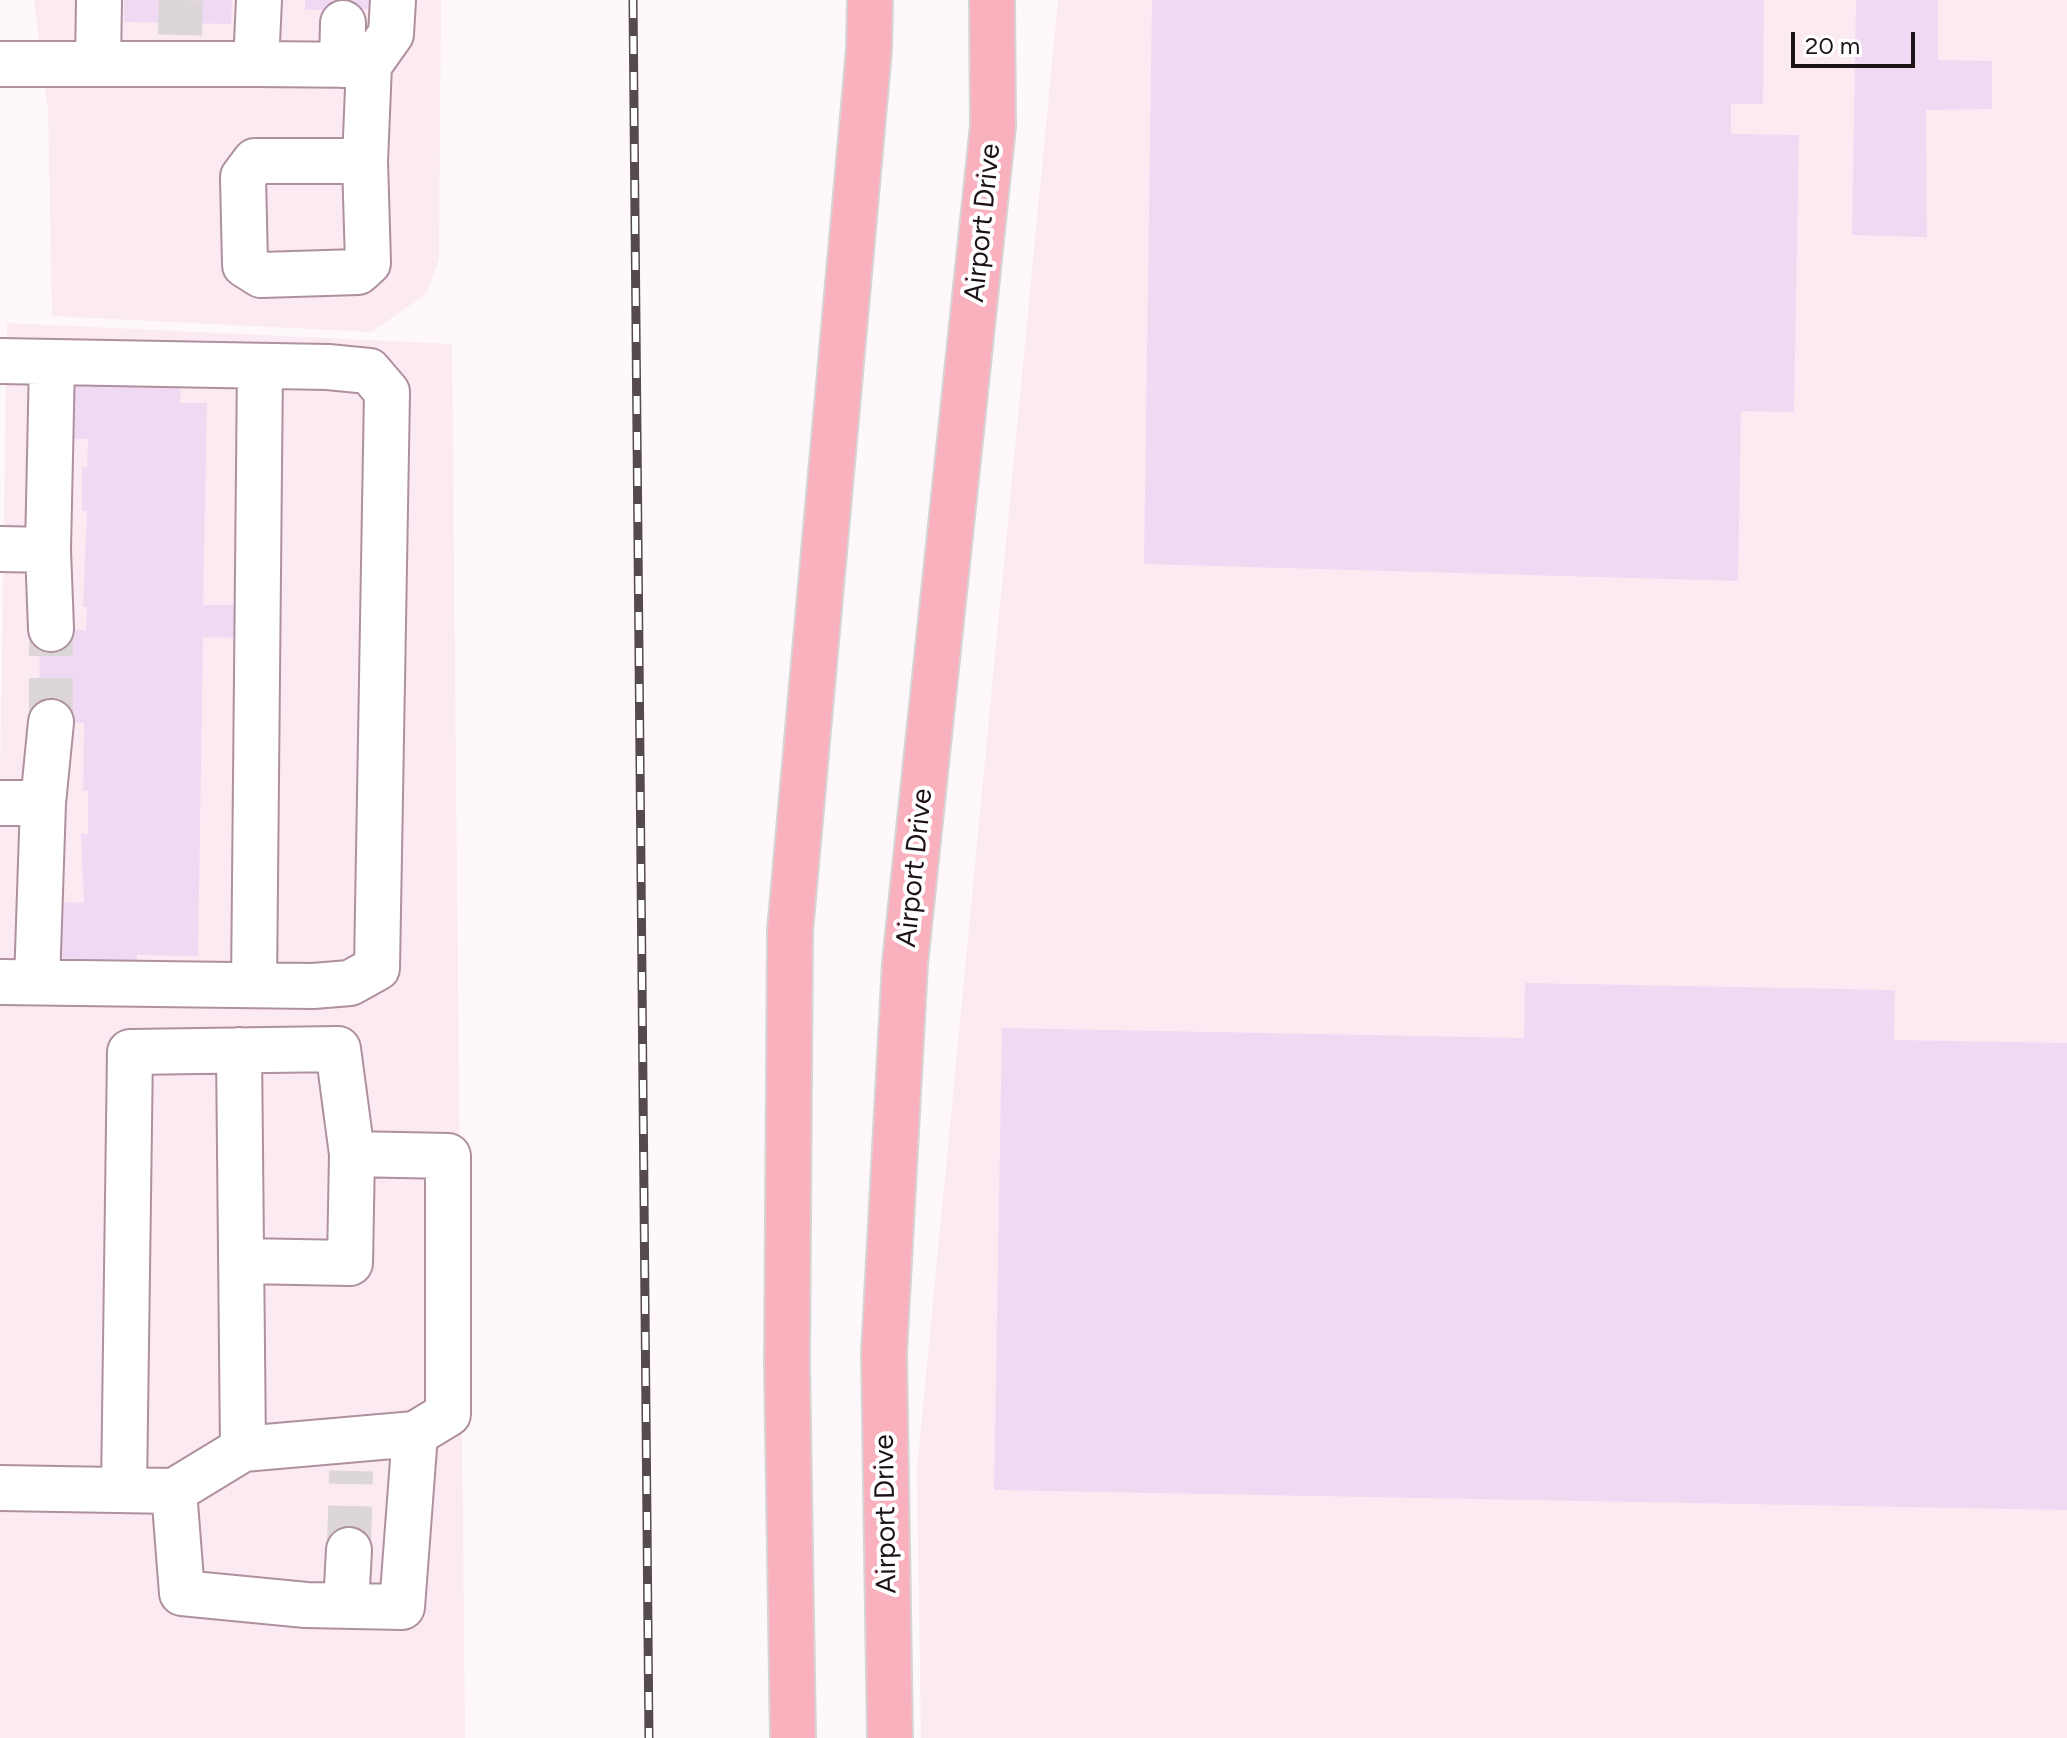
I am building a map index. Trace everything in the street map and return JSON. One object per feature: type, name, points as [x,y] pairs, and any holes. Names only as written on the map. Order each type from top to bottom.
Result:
[{"type":"main road","points":[[793,1738],[787,1363],[790,931],[869,50],[870,0]]},
{"type":"main road","name":"Airport Drive","points":[[890,1738],[884,1353],[905,963],[993,126],[992,0]]},
{"type":"lane","points":[[98,64],[99,0]]},
{"type":"lane","points":[[256,64],[259,0]]},
{"type":"lane","points":[[0,64],[98,64],[180,49],[256,64],[352,51],[391,34],[393,0]]},
{"type":"lane","points":[[352,51],[365,161]]},
{"type":"lane","points":[[0,361],[369,371],[387,392],[377,968],[350,983],[18,982],[51,722]]},
{"type":"lane","points":[[51,629],[48,550],[52,362]]},
{"type":"lane","points":[[254,985],[260,366]]},
{"type":"lane","points":[[0,549],[48,550]]},
{"type":"lane","points":[[0,803],[43,803]]},
{"type":"lane","points":[[124,1490],[130,1052],[338,1049],[352,1154],[350,1263],[243,1261]]},
{"type":"lane","points":[[239,1050],[243,1449]]},
{"type":"lane","points":[[0,1488],[174,1491],[243,1449],[353,1455],[415,1434],[448,1414],[448,1156],[352,1154]]},
{"type":"lane","points":[[174,1491],[182,1593],[402,1607],[415,1434]]},
{"type":"lane","points":[[346,1605],[349,1550]]},
{"type":"shaded area","points":[[34,0],[441,0],[439,259],[427,293],[372,332],[52,316],[48,111]]},
{"type":"shaded area","points":[[1058,0],[2067,0],[2067,1738],[921,1738],[917,1469]]},
{"type":"shaded area","points":[[7,323],[452,344],[465,1738],[0,1738],[0,777]]},
{"type":"building","points":[[124,0],[232,0],[231,24],[124,22]]},
{"type":"building","points":[[305,0],[389,0],[389,9],[305,10]]},
{"type":"building","points":[[1152,0],[1764,0],[1763,104],[1731,104],[1731,134],[1799,135],[1794,412],[1741,411],[1738,581],[1144,564]]},
{"type":"building","points":[[1856,0],[1938,0],[1938,60],[1992,61],[1992,109],[1926,110],[1927,237],[1852,235]]},
{"type":"building","points":[[67,378],[181,380],[180,403],[207,403],[203,605],[240,605],[239,638],[203,637],[198,956],[137,955],[137,961],[58,960],[59,902],[84,903],[81,834],[88,834],[88,791],[83,791],[84,723],[39,722],[40,629],[86,630],[87,607],[83,607],[87,511],[82,511],[82,467],[87,467],[88,439],[66,439]]},
{"type":"building","points":[[1525,983],[1895,990],[1894,1040],[2067,1043],[2067,1510],[994,1490],[1002,1028],[1524,1038]]},
{"type":"tunnel","points":[[180,35],[181,0]]},
{"type":"tunnel","points":[[51,629],[51,722]]},
{"type":"tunnel","points":[[349,1550],[351,1471]]},
{"type":"railway","points":[[633,0],[649,1738]]}]
